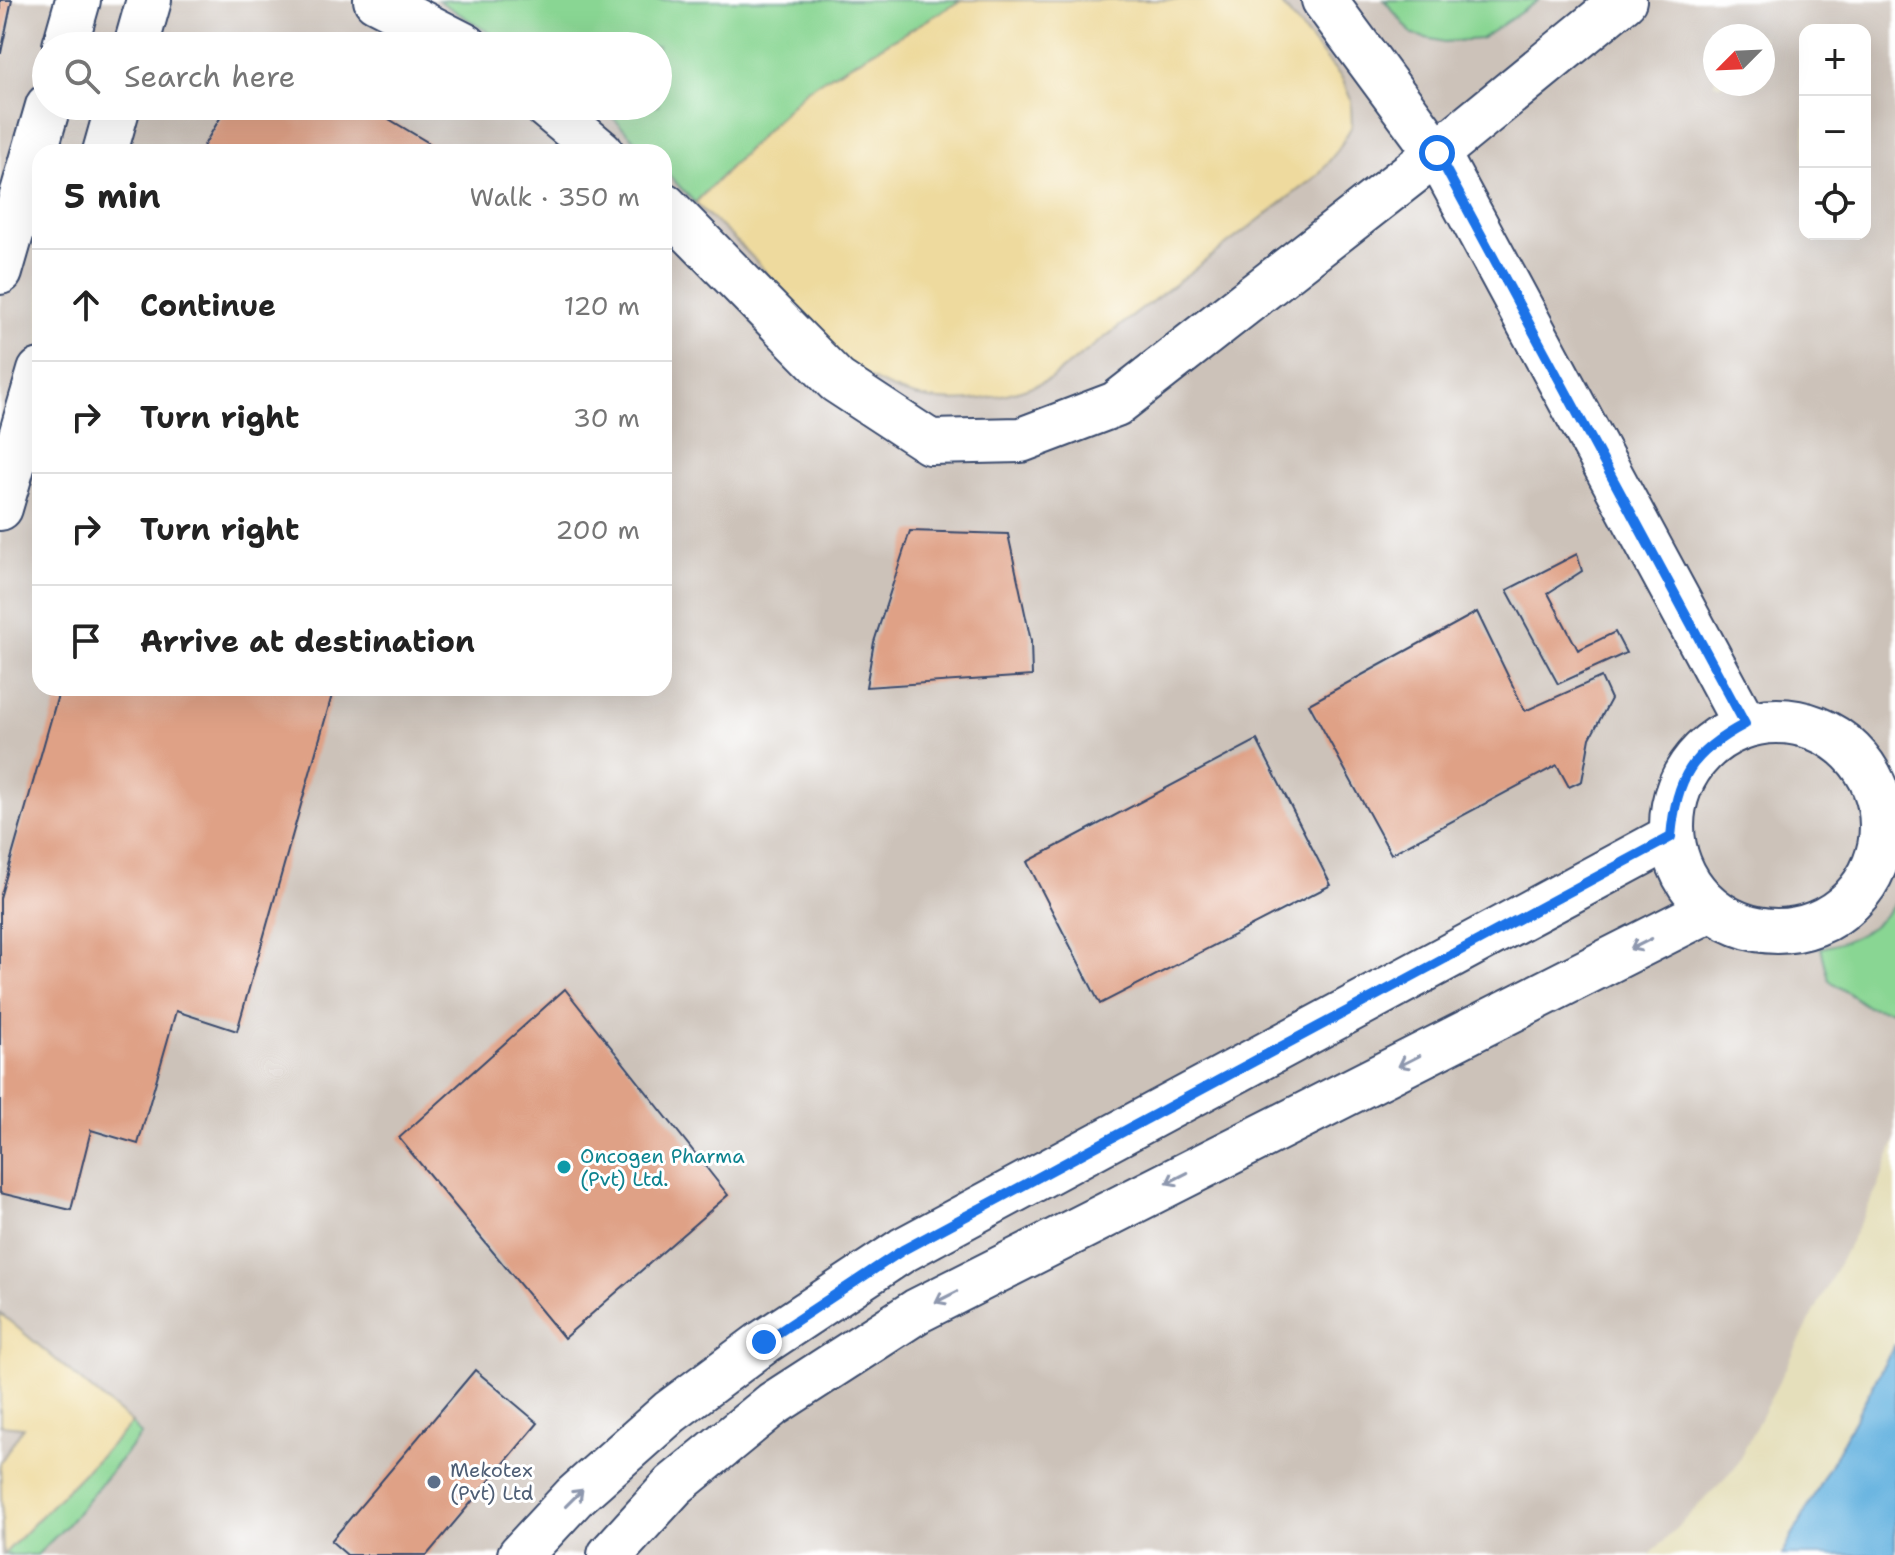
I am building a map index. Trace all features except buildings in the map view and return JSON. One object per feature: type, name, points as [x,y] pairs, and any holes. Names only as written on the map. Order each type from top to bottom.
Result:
[{"type":"lane","points":[[69,32],[78,0]]},
{"type":"lane","points":[[140,32],[149,0]]},
{"type":"lane","points":[[376,0],[439,32]]},
{"type":"lane","points":[[1324,0],[1437,153],[1745,724]]},
{"type":"lane","points":[[672,213],[837,381],[930,442],[1021,440],[1116,404],[1437,153],[1624,0]]},
{"type":"lane","points":[[37,144],[44,120]]},
{"type":"lane","points":[[107,144],[114,120]]},
{"type":"lane","points":[[563,120],[591,144]]},
{"type":"lane","points":[[0,272],[32,161]]},
{"type":"lane","points":[[3,487],[32,396]]},
{"type":"lane","points":[[1785,720],[1823,731],[1854,754],[1875,788],[1883,827],[1875,865],[1854,898],[1823,922],[1785,932],[1746,927],[1711,909],[1684,877],[1671,837],[1674,801],[1688,767],[1713,741],[1745,724],[1785,720]]},
{"type":"lane","points":[[522,1554],[574,1497],[670,1412],[764,1342],[903,1250],[1671,837]]},
{"type":"lane","points":[[610,1555],[674,1485],[773,1404],[917,1311],[1711,909]]},
{"type":"shaded area","points":[[0,0],[1895,0],[1895,1141],[1879,1185],[1735,1468],[1650,1555],[0,1555]]},
{"type":"green space","points":[[438,0],[962,0],[806,90],[695,203],[672,179],[672,144],[639,144],[615,120],[672,120],[672,32],[488,32]]},
{"type":"green space","points":[[1384,0],[1539,0],[1481,39],[1444,42],[1413,35]]},
{"type":"green space","points":[[1895,903],[1895,1011],[1868,1007],[1829,980],[1821,948],[1862,933],[1880,920]]},
{"type":"green space","points":[[132,1423],[141,1435],[66,1526],[37,1555],[3,1555]]},
{"type":"sand","points":[[962,0],[1278,0],[1342,78],[1351,100],[1352,126],[1318,175],[1049,380],[987,398],[958,401],[930,399],[903,392],[849,365],[823,343],[754,259],[695,203],[806,90]]},
{"type":"sand","points":[[0,1313],[132,1423],[3,1555],[0,1463],[23,1427],[0,1425]]},
{"type":"water","points":[[1895,1344],[1895,1555],[1782,1555]]},
{"type":"place","name":"Oncogen Pharma (Pvt) Ltd.","points":[[564,1167]]},
{"type":"place","name":"Mekotex (Pvt) Ltd","points":[[434,1482]]},
{"type":"route","points":[[764,1342],[903,1250],[1671,837],[1674,801],[1688,767],[1713,741],[1745,724],[1437,153]]}]
